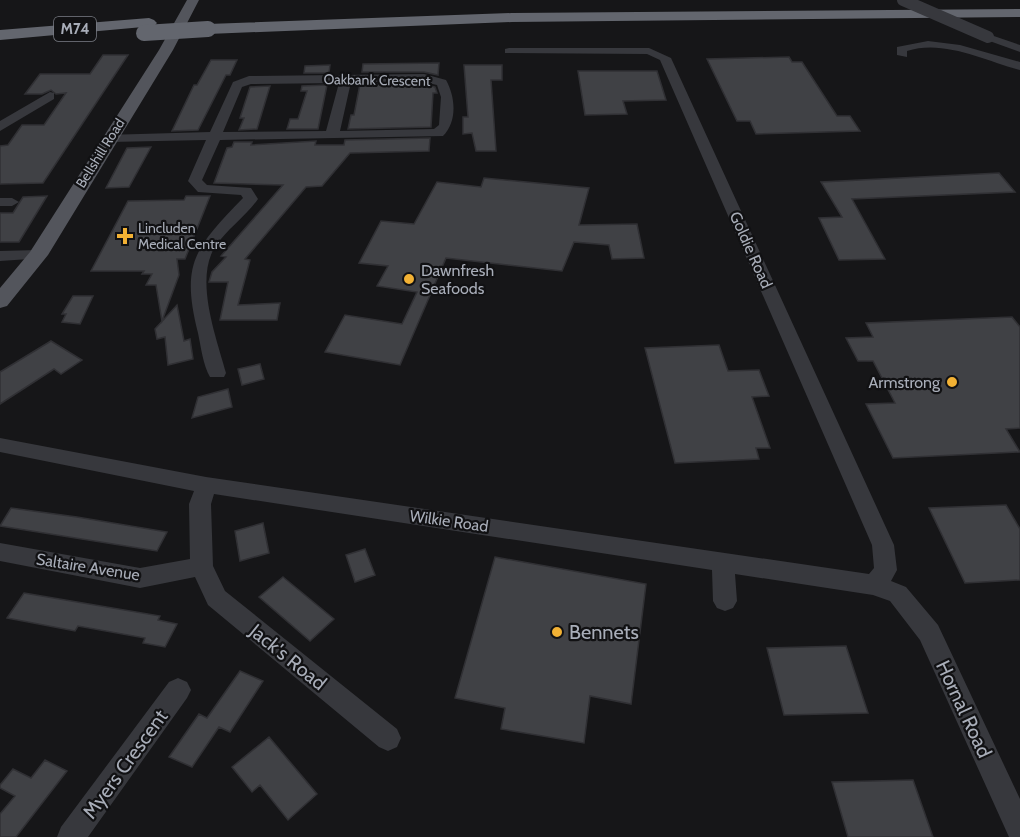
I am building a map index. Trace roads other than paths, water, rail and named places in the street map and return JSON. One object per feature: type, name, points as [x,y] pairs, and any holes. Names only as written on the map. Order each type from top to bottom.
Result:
[{"type":"highway","name":"M74","points":[[0,35],[210,24],[1018,7]]},
{"type":"highway","name":"M74","points":[[0,45],[146,28]]},
{"type":"main road","name":"Bellshill Road","points":[[0,301],[38,255],[166,50],[193,0]]},
{"type":"street","points":[[903,0],[1020,49]]},
{"type":"street","points":[[903,55],[901,49],[908,46],[945,46],[1020,66]]},
{"type":"street","name":"Goldie Road","points":[[509,51],[649,51],[665,58],[883,545],[886,570],[874,585]]},
{"type":"street","name":"Oakbank Crescent","points":[[110,138],[438,134],[445,126],[447,97],[442,84],[424,78],[241,82],[237,85],[216,136]]},
{"type":"street","points":[[332,135],[346,79]]},
{"type":"street","points":[[0,126],[6,117],[50,96]]},
{"type":"street","points":[[216,136],[195,181],[197,185],[203,189],[246,191],[251,199],[205,251],[200,267],[201,310],[217,373]]},
{"type":"street","points":[[0,256],[38,255]]},
{"type":"street","name":"Wilkie Road","points":[[0,445],[206,485],[874,585],[898,594]]},
{"type":"street","points":[[202,566],[201,504],[206,485]]},
{"type":"street","name":"Saltaire Avenue","points":[[0,552],[140,578],[202,566]]},
{"type":"street","points":[[723,562],[725,601]]},
{"type":"street","name":"Jack's Road","points":[[202,566],[216,598],[388,738]]},
{"type":"street","name":"Hornal Road","points":[[898,594],[928,633],[1020,830]]},
{"type":"street","name":"Myers Crescent","points":[[71,837],[178,690]]},
{"type":"place","name":"Lincluden Medical Centre","points":[[125,236]]},
{"type":"place","name":"Dawnfresh Seafoods","points":[[409,279]]},
{"type":"place","name":"Armstrong","points":[[952,382]]},
{"type":"place","name":"Bennets","points":[[557,632]]}]
